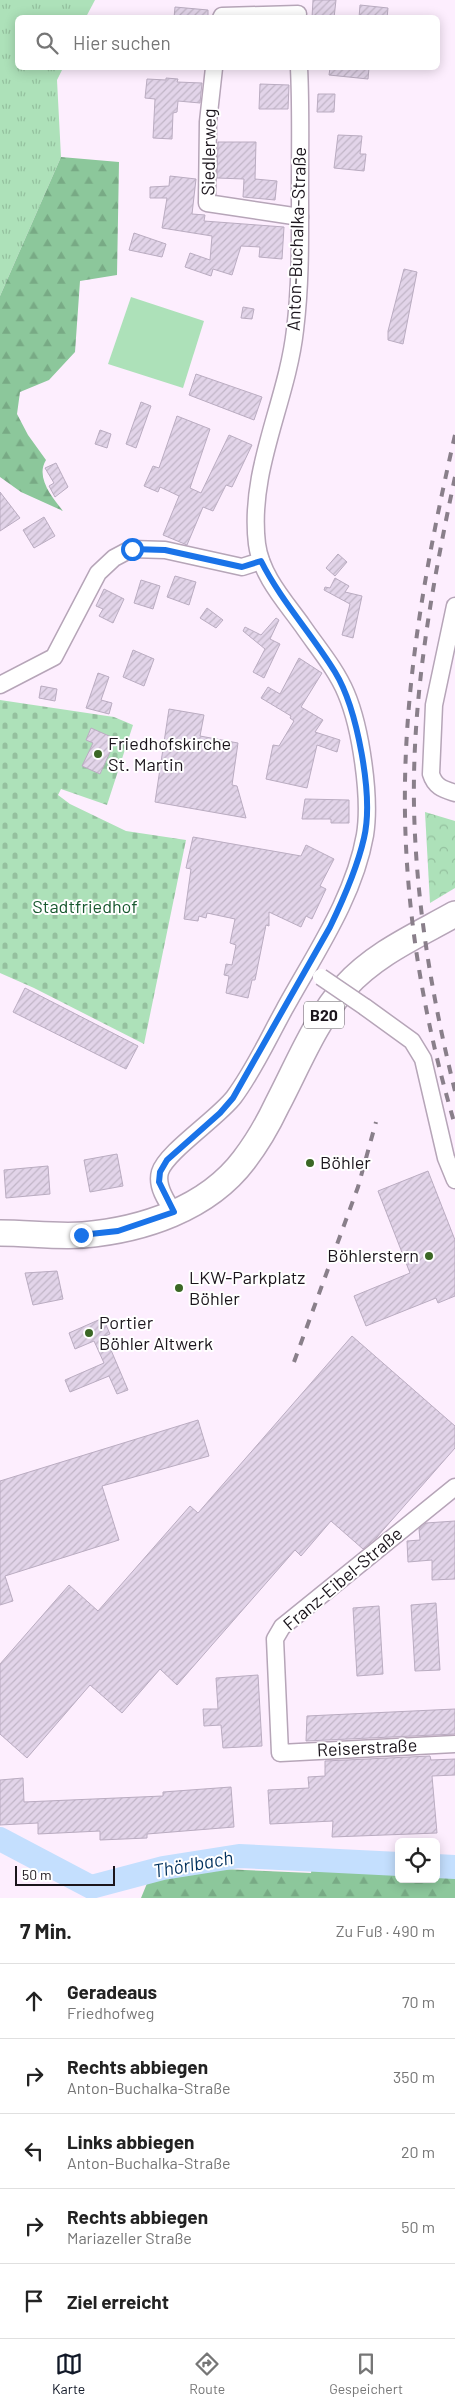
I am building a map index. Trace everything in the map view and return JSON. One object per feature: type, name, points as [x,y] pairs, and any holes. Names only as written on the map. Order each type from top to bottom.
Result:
[{"type":"main road","name":"B20","points":[[0,1233],[81,1235],[118,1231],[174,1212],[208,1195],[244,1161],[266,1128],[325,1014],[345,987],[367,965],[389,949],[455,914]]},
{"type":"street","points":[[234,15],[297,10]]},
{"type":"street","name":"Siedlerweg","points":[[214,70],[208,122],[206,203],[300,217]]},
{"type":"street","name":"Anton-Buchalka-Straße","points":[[174,1212],[159,1182],[160,1172],[167,1160],[220,1113],[233,1098],[314,972],[362,846],[367,808],[365,780],[355,723],[347,694],[335,671],[272,583],[261,561],[256,531],[256,497],[261,469],[271,437],[296,330],[300,217],[299,70]]},
{"type":"street","points":[[0,685],[54,657],[98,573],[114,558],[132,549],[165,550],[242,567],[261,561]]},
{"type":"street","points":[[455,606],[434,704],[431,774],[434,782],[440,787],[455,793]]},
{"type":"street","points":[[314,972],[412,1041],[423,1059],[446,1158],[455,1180]]},
{"type":"street","name":"Franz-Eibel-Straße","points":[[280,1753],[275,1639],[282,1627],[455,1487]]},
{"type":"street","name":"Reiserstraße","points":[[280,1753],[455,1744]]},
{"type":"green space","points":[[0,0],[95,0],[87,15],[15,15],[15,70],[62,70],[57,80],[61,157],[0,296]]},
{"type":"green space","points":[[61,157],[119,162],[117,275],[80,281],[75,352],[49,380],[20,392],[17,414],[28,435],[46,460],[43,467],[44,481],[50,494],[63,511],[21,492],[0,477],[0,296]]},
{"type":"green space","points":[[131,297],[204,321],[183,388],[108,364]]},
{"type":"green space","name":"Stadtfriedhof","points":[[0,700],[114,717],[133,725],[107,805],[61,789],[58,795],[70,804],[126,831],[186,840],[144,1044],[34,988],[0,973]]},
{"type":"green space","points":[[425,812],[455,821],[455,888],[430,903]]},
{"type":"green space","points":[[395,1853],[395,1883],[440,1883],[440,1856],[455,1858],[455,1898],[141,1898],[148,1881],[200,1868],[311,1873],[314,1854]]},
{"type":"building","points":[[313,0],[336,0],[334,15],[312,15]]},
{"type":"building","points":[[360,5],[388,8],[387,15],[359,15]]},
{"type":"building","points":[[175,7],[208,10],[208,15],[174,15]]},
{"type":"building","points":[[330,70],[369,70],[368,79],[329,75]]},
{"type":"building","points":[[166,78],[178,79],[177,82],[202,83],[200,103],[178,101],[177,112],[173,113],[172,139],[153,138],[155,99],[145,98],[147,79],[166,80]]},
{"type":"building","points":[[260,84],[289,85],[288,109],[259,109]]},
{"type":"building","points":[[318,94],[335,94],[334,112],[317,112]]},
{"type":"building","points":[[338,135],[362,136],[360,154],[366,154],[364,171],[334,168]]},
{"type":"building","points":[[218,142],[256,142],[255,179],[277,181],[275,200],[243,197],[244,179],[217,178]]},
{"type":"building","points":[[170,176],[196,179],[192,214],[205,215],[204,221],[284,227],[282,259],[259,257],[260,247],[241,246],[232,275],[213,269],[211,276],[185,267],[190,253],[210,260],[212,236],[162,228],[167,198],[150,198],[150,187],[169,186]]},
{"type":"building","points":[[134,233],[166,244],[162,257],[129,250]]},
{"type":"building","points":[[404,269],[417,272],[403,344],[388,340],[388,331]]},
{"type":"building","points":[[243,307],[254,309],[252,319],[241,318]]},
{"type":"building","points":[[196,374],[262,397],[254,420],[189,395]]},
{"type":"building","points":[[141,402],[151,406],[136,448],[126,444]]},
{"type":"building","points":[[177,416],[210,429],[190,488],[201,493],[229,435],[252,445],[232,487],[226,485],[213,511],[203,507],[187,545],[163,535],[179,496],[160,487],[158,492],[144,486],[153,466],[159,468]]},
{"type":"building","points":[[100,430],[111,434],[107,448],[95,444]]},
{"type":"building","points":[[56,463],[68,487],[55,497],[49,486],[54,483],[45,468]]},
{"type":"building","points":[[0,492],[20,518],[0,531]]},
{"type":"building","points":[[44,517],[55,536],[34,548],[23,530]]},
{"type":"building","points":[[338,554],[347,562],[335,576],[326,568]]},
{"type":"building","points":[[175,576],[196,582],[189,605],[167,597]]},
{"type":"building","points":[[335,578],[349,586],[345,592],[362,596],[353,638],[342,635],[350,604],[324,590],[325,587],[330,588]]},
{"type":"building","points":[[141,580],[160,586],[153,609],[134,603]]},
{"type":"building","points":[[104,589],[124,599],[113,623],[99,616],[103,609],[96,606]]},
{"type":"building","points":[[207,608],[223,620],[216,628],[200,618]]},
{"type":"building","points":[[276,618],[279,620],[270,639],[280,644],[264,678],[253,672],[265,649],[243,631],[245,627],[261,635]]},
{"type":"building","points":[[133,650],[154,659],[144,686],[123,677]]},
{"type":"building","points":[[299,658],[322,673],[301,707],[323,720],[315,732],[340,740],[337,752],[317,745],[307,788],[266,779],[273,745],[279,746],[294,721],[290,718],[291,716],[261,698],[268,687],[280,694]]},
{"type":"building","points":[[98,673],[109,677],[101,700],[112,703],[109,714],[86,708]]},
{"type":"building","points":[[41,686],[57,689],[55,701],[39,698]]},
{"type":"building","points":[[169,709],[204,715],[200,736],[238,743],[232,785],[237,786],[246,818],[155,802]]},
{"type":"building","name":"Friedhofskirche St. Martin","points":[[91,728],[116,739],[100,774],[82,766],[93,743],[86,740]]},
{"type":"building","points":[[305,799],[349,800],[349,823],[331,823],[331,819],[302,819]]},
{"type":"building","points":[[193,837],[301,856],[306,845],[334,859],[320,886],[326,889],[312,919],[306,916],[301,927],[269,912],[269,926],[266,925],[255,980],[252,980],[248,998],[226,993],[229,976],[224,975],[226,964],[232,965],[236,945],[230,943],[235,919],[207,913],[206,918],[199,916],[198,921],[184,919],[191,869],[186,868]]},
{"type":"building","points":[[25,988],[138,1046],[126,1069],[13,1012]]},
{"type":"building","points":[[117,1154],[123,1186],[90,1192],[84,1160]]},
{"type":"building","points":[[48,1166],[50,1194],[6,1198],[4,1170]]},
{"type":"building","name":"Böhlerstern","points":[[428,1171],[455,1240],[455,1296],[438,1303],[436,1298],[366,1326],[354,1296],[410,1273],[378,1191]]},
{"type":"building","points":[[57,1271],[63,1299],[33,1305],[25,1273]]},
{"type":"building","points":[[103,1318],[110,1334],[105,1336],[128,1390],[117,1394],[109,1376],[70,1392],[65,1380],[104,1363],[94,1341],[75,1349],[69,1333]]},
{"type":"building","points":[[352,1336],[455,1426],[455,1448],[377,1537],[363,1549],[331,1521],[301,1556],[295,1550],[177,1685],[160,1669],[122,1713],[90,1685],[27,1758],[0,1734],[0,1664],[69,1585],[98,1611],[190,1506],[198,1513]]},
{"type":"building","points":[[198,1420],[209,1456],[102,1486],[119,1540],[5,1576],[13,1601],[0,1605],[0,1481]]},
{"type":"building","points":[[455,1521],[455,1579],[432,1580],[432,1560],[408,1562],[407,1541],[420,1540],[419,1529],[426,1523]]},
{"type":"building","points":[[436,1603],[440,1670],[415,1671],[411,1605]]},
{"type":"building","points":[[379,1606],[383,1674],[357,1676],[353,1608]]},
{"type":"building","points":[[258,1675],[262,1746],[223,1748],[221,1725],[204,1726],[203,1709],[218,1709],[216,1678]]},
{"type":"building","points":[[455,1709],[455,1734],[306,1741],[307,1716]]},
{"type":"building","points":[[430,1756],[431,1760],[455,1759],[455,1775],[432,1776],[437,1833],[332,1837],[333,1821],[270,1824],[268,1790],[309,1788],[308,1777],[325,1776],[325,1761]]},
{"type":"building","points":[[23,1778],[24,1802],[163,1796],[163,1792],[231,1787],[234,1827],[147,1834],[147,1838],[100,1840],[100,1831],[38,1834],[38,1823],[0,1825],[0,1780]]},
{"type":"waterway","name":"Thörlbach","points":[[0,1839],[91,1887],[163,1868],[239,1856],[395,1864]]},
{"type":"waterway","name":"Thörlbach","points":[[440,1866],[455,1867]]},
{"type":"railway","points":[[455,435],[421,607],[410,694],[405,782],[407,869],[417,955],[433,1041],[455,1125]]},
{"type":"railway","points":[[455,477],[425,641],[416,724],[414,765],[415,843],[422,915],[432,986],[455,1091]]},
{"type":"railway","points":[[294,1362],[358,1187],[376,1122]]},
{"type":"place","name":"Friedhofskirche St. Martin","points":[[98,754]]},
{"type":"place","name":"Böhler","points":[[310,1163]]},
{"type":"place","name":"Böhlerstern","points":[[429,1256]]},
{"type":"place","name":"LKW-Parkplatz Böhler","points":[[179,1288]]},
{"type":"place","name":"Portier Böhler Altwerk","points":[[89,1333]]},
{"type":"route","points":[[81,1235],[118,1231],[151,1222],[174,1212],[162,1191],[159,1182],[160,1172],[167,1160],[220,1113],[243,1083],[330,927],[343,900],[364,836],[367,808],[365,780],[355,723],[347,694],[335,671],[272,583],[261,561],[242,567],[165,550],[132,549]]}]
